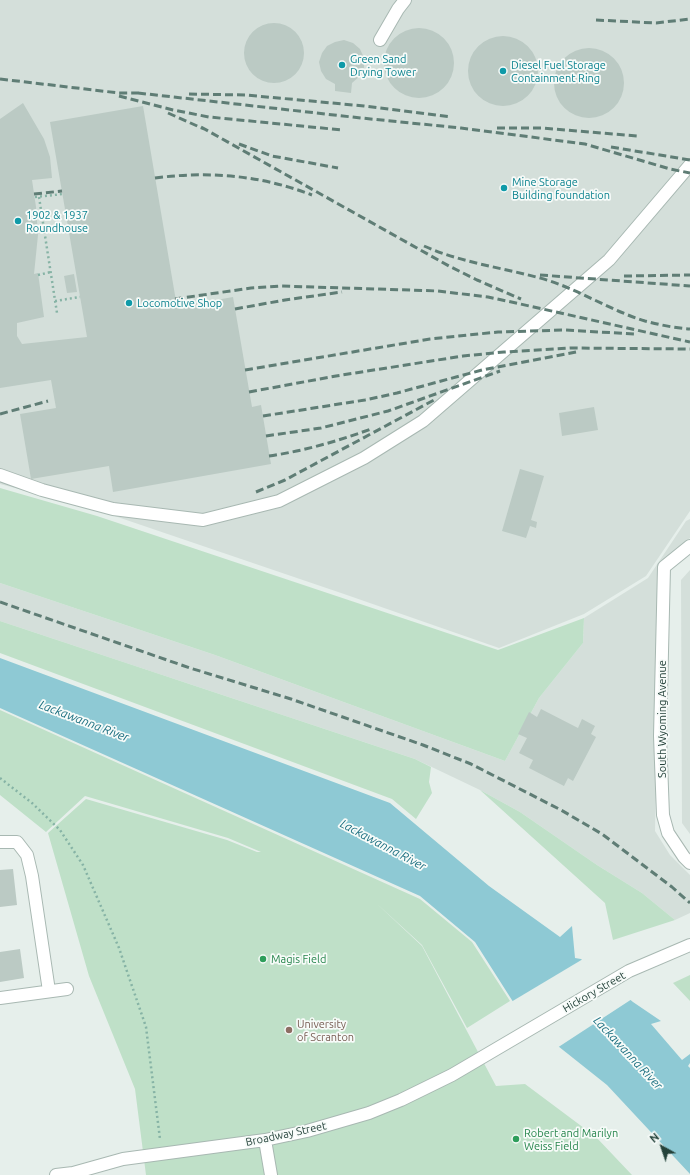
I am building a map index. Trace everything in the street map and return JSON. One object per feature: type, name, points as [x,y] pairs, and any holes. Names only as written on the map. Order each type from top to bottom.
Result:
[{"type":"street","points":[[380,40],[405,0]]},
{"type":"street","points":[[0,475],[42,490],[113,509],[203,520],[279,501],[364,458],[423,421],[609,260],[690,165]]},
{"type":"street","name":"South Wyoming Avenue","points":[[690,546],[664,567],[660,736],[663,815],[668,832],[690,863]]},
{"type":"street","points":[[0,842],[17,842],[26,855],[32,876],[49,991]]},
{"type":"street","name":"Hickory Street","points":[[501,1046],[629,971],[690,945]]},
{"type":"street","points":[[0,998],[67,989]]},
{"type":"street","name":"Broadway Street","points":[[56,1175],[73,1174],[123,1159],[265,1140],[307,1131],[369,1113],[401,1100],[452,1075],[501,1046]]},
{"type":"street","points":[[265,1140],[272,1175]]},
{"type":"path","points":[[35,197],[63,194]]},
{"type":"path","points":[[39,197],[57,313]]},
{"type":"path","points":[[38,274],[51,272]]},
{"type":"path","points":[[56,301],[80,297]]},
{"type":"path","points":[[0,778],[32,803],[60,830],[83,866],[119,948],[146,1027],[160,1135]]},
{"type":"shaded area","points":[[0,0],[690,0],[690,511],[646,576],[584,614],[499,648],[97,510],[0,484]]},
{"type":"shaded area","points":[[690,519],[690,538],[660,564],[655,831],[670,855],[690,875],[690,913],[675,920],[642,893],[597,865],[520,812],[480,790],[415,759],[0,621],[0,583],[215,655],[505,761],[539,698],[583,643],[584,618],[648,578],[686,521]]},
{"type":"shaded area","points":[[690,570],[690,834],[682,823],[681,580]]},
{"type":"green space","points":[[0,488],[97,516],[498,650],[584,618],[583,643],[539,698],[505,761],[215,655],[0,583]]},
{"type":"green space","points":[[0,621],[415,759],[431,767],[429,782],[432,793],[416,819],[392,799],[0,653]]},
{"type":"green space","name":"University of Scranton","points":[[0,710],[420,899],[472,942],[510,1001],[467,1028],[422,945],[376,903],[422,946],[496,1086],[525,1084],[596,1137],[632,1175],[146,1175],[135,1089],[89,976],[48,833],[86,799],[227,840],[257,852],[261,852],[228,838],[85,796],[46,832],[0,795]]},
{"type":"green space","points":[[480,790],[520,812],[597,865],[642,893],[675,920],[613,940],[605,903]]},
{"type":"green space","points":[[690,975],[690,1001],[673,983]]},
{"type":"water","name":"Lackawanna River","points":[[0,658],[390,803],[489,886],[560,937],[572,926],[575,958],[581,959],[633,1002],[661,1021],[651,1024],[682,1060],[690,1054],[690,1063],[688,1066],[690,1068],[690,1174],[607,1085],[524,1019],[475,942],[420,896],[0,708]]},
{"type":"pier","points":[[583,959],[632,999],[557,1048],[523,1021],[511,1002]]},
{"type":"building","points":[[274,23],[291,28],[299,36],[304,53],[299,70],[291,78],[274,83],[257,78],[249,70],[244,53],[249,36],[257,28]]},
{"type":"building","points":[[419,28],[432,31],[444,38],[451,50],[454,63],[451,76],[444,88],[432,95],[419,98],[406,95],[394,88],[387,76],[384,63],[387,50],[394,38],[406,31]]},
{"type":"building","name":"Diesel Fuel Storage Containment Ring","points":[[503,36],[516,39],[528,46],[535,58],[538,71],[535,84],[528,96],[516,103],[503,106],[490,103],[478,96],[471,84],[468,71],[471,58],[478,46],[490,39]]},
{"type":"building","name":"Green Sand Drying Tower","points":[[344,40],[353,43],[360,49],[364,58],[364,68],[361,75],[352,83],[351,93],[335,91],[335,84],[326,79],[321,71],[319,62],[322,53],[327,46]]},
{"type":"building","name":"Diesel Fuel Storage Containment Ring","points":[[589,48],[602,51],[614,58],[621,70],[624,83],[621,96],[614,108],[602,115],[589,118],[576,115],[564,108],[557,96],[554,83],[557,70],[564,58],[576,51]]},
{"type":"building","name":"Locomotive Shop","points":[[23,103],[44,139],[50,157],[52,178],[32,180],[38,235],[34,274],[38,273],[44,317],[17,323],[17,336],[22,344],[87,337],[50,122],[143,106],[177,307],[233,297],[252,407],[261,405],[271,464],[113,492],[109,466],[31,479],[20,414],[56,408],[51,380],[0,388],[0,119]]},
{"type":"building","points":[[74,274],[77,292],[67,293],[64,276]]},
{"type":"building","points":[[594,407],[598,430],[562,436],[559,413]]},
{"type":"building","points":[[520,469],[544,476],[531,520],[537,522],[536,528],[530,526],[526,538],[502,531]]},
{"type":"building","points":[[541,709],[578,728],[582,719],[595,726],[591,734],[596,737],[573,781],[568,778],[564,786],[529,768],[533,760],[519,753],[527,738],[518,734],[529,712],[537,717]]},
{"type":"building","points":[[13,869],[17,905],[0,907],[0,870]]},
{"type":"building","points":[[20,949],[24,978],[0,982],[0,952]]},
{"type":"railway","points":[[596,20],[656,23],[690,19]]},
{"type":"railway","points":[[0,79],[119,93],[143,93]]},
{"type":"railway","points":[[138,93],[461,128],[585,144],[670,169],[690,173]]},
{"type":"railway","points":[[189,94],[246,95],[364,106],[451,117]]},
{"type":"railway","points":[[119,96],[173,110],[209,117],[342,130]]},
{"type":"railway","points":[[168,113],[204,129]]},
{"type":"railway","points":[[201,127],[449,266],[521,299]]},
{"type":"railway","points":[[497,128],[541,128],[638,136]]},
{"type":"railway","points":[[239,144],[272,156],[338,168]]},
{"type":"railway","points":[[611,147],[690,160]]},
{"type":"railway","points":[[155,178],[195,175],[234,176],[273,183],[312,195]]},
{"type":"railway","points":[[34,194],[62,191]]},
{"type":"railway","points":[[424,246],[470,262],[562,285],[621,312],[645,321],[690,329]]},
{"type":"railway","points":[[540,275],[690,286]]},
{"type":"railway","points":[[624,276],[690,275]]},
{"type":"railway","points":[[175,299],[251,288],[281,286],[438,291],[488,297],[690,342]]},
{"type":"railway","points":[[235,309],[342,292]]},
{"type":"railway","points":[[245,370],[430,339],[498,332],[565,330],[634,334]]},
{"type":"railway","points":[[249,392],[336,376],[463,356],[504,352],[570,348],[690,349]]},
{"type":"railway","points":[[263,416],[365,400],[482,370],[576,352]]},
{"type":"railway","points":[[266,436],[321,428],[388,411],[500,371]]},
{"type":"railway","points":[[256,492],[285,480],[434,400]]},
{"type":"railway","points":[[0,414],[48,401]]},
{"type":"railway","points":[[269,456],[321,445],[371,429]]},
{"type":"railway","points":[[0,602],[190,668],[291,699],[423,745],[471,764],[561,810],[602,834],[672,887],[690,903]]},
{"type":"place","name":"Green Sand Drying Tower","points":[[342,65]]},
{"type":"place","name":"Diesel Fuel Storage Containment Ring","points":[[503,71]]},
{"type":"place","name":"Mine Storage Building foundation","points":[[504,188]]},
{"type":"place","name":"1902 & 1937 Roundhouse","points":[[18,221]]},
{"type":"place","name":"Locomotive Shop","points":[[129,303]]},
{"type":"place","name":"Magis Field","points":[[263,959]]},
{"type":"place","name":"University of Scranton","points":[[289,1030]]},
{"type":"place","name":"Robert and Marilyn Weiss Field","points":[[516,1139]]}]
